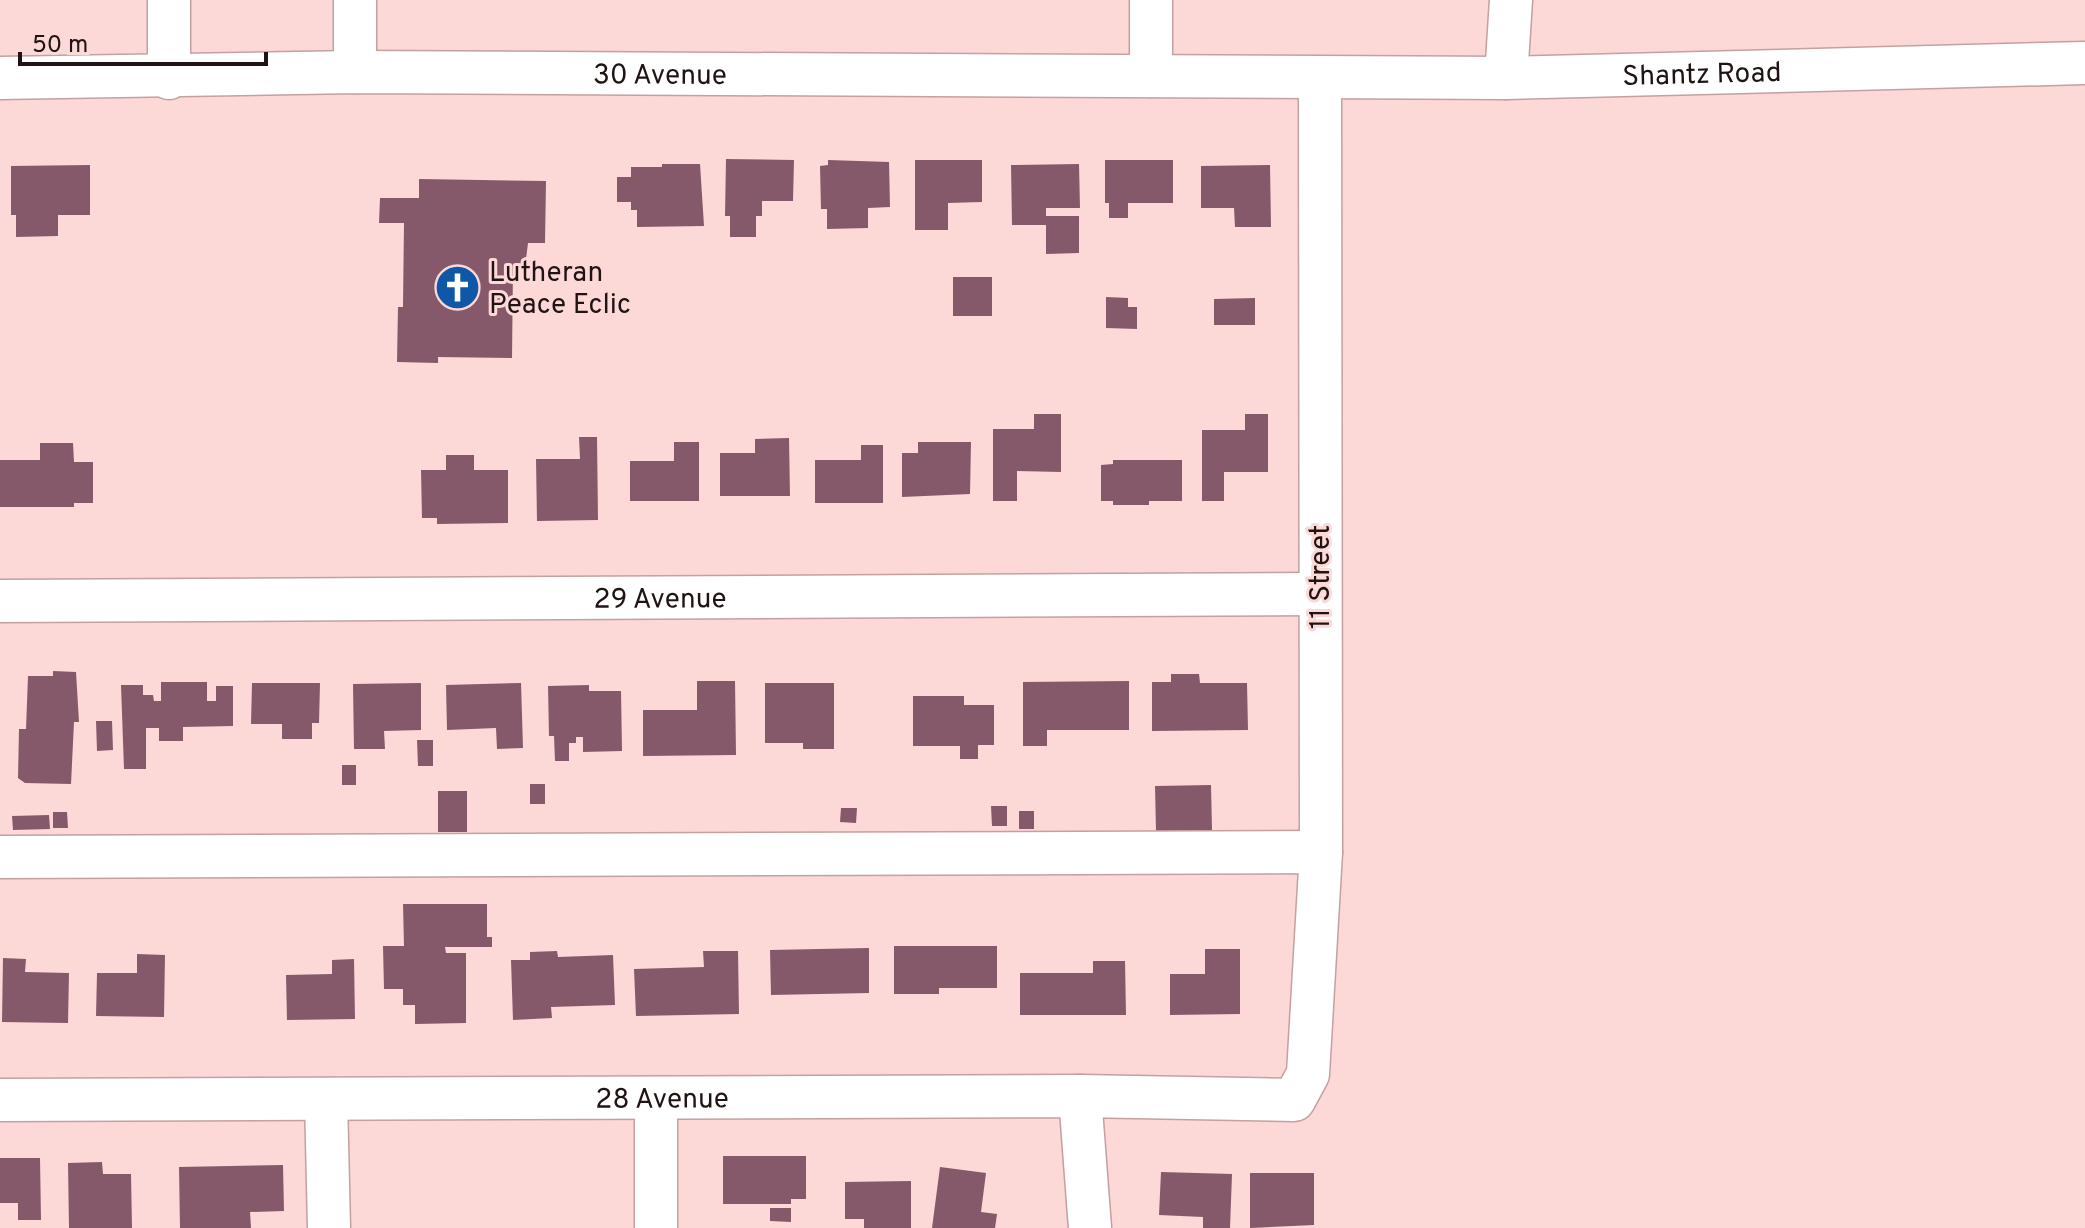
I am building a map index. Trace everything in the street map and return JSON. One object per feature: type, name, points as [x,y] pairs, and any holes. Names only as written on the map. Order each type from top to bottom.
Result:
[{"type":"street","points":[[169,0],[169,78]]},
{"type":"street","points":[[355,0],[355,72]]},
{"type":"street","points":[[1151,0],[1151,76]]},
{"type":"street","points":[[1506,78],[1511,0]]},
{"type":"street","name":"Shantz Road","points":[[1320,80],[2085,63]]},
{"type":"street","name":"30 Avenue","points":[[0,78],[169,78],[355,72],[1151,76],[1320,80]]},
{"type":"street","name":"11 Street","points":[[1308,1074],[1321,852],[1320,80]]},
{"type":"street","name":"29 Avenue","points":[[0,601],[1319,594]]},
{"type":"street","points":[[0,857],[1321,852]]},
{"type":"street","name":"28 Avenue","points":[[0,1100],[1080,1096],[1294,1100],[1308,1074]]},
{"type":"street","points":[[1080,1096],[1090,1228]]},
{"type":"street","points":[[656,1098],[656,1228]]},
{"type":"street","points":[[326,1099],[329,1228]]},
{"type":"building","points":[[726,159],[794,160],[793,201],[762,201],[762,216],[756,216],[756,237],[730,237],[730,216],[725,216]]},
{"type":"building","points":[[828,160],[889,162],[890,207],[868,208],[868,228],[827,229],[827,209],[821,209],[820,166],[828,165]]},
{"type":"building","points":[[915,160],[982,160],[982,202],[948,203],[948,230],[915,230]]},
{"type":"building","points":[[1105,160],[1173,160],[1173,203],[1128,203],[1128,218],[1109,218],[1109,203],[1105,203]]},
{"type":"building","points":[[662,164],[700,164],[704,226],[637,227],[637,210],[631,210],[631,202],[617,202],[617,177],[631,177],[631,167],[662,167]]},
{"type":"building","points":[[1079,164],[1080,208],[1046,208],[1046,216],[1079,216],[1079,253],[1046,254],[1046,225],[1012,225],[1011,165]]},
{"type":"building","points":[[90,165],[90,215],[58,215],[58,236],[16,237],[16,215],[11,215],[11,166]]},
{"type":"building","points":[[1270,165],[1271,227],[1235,227],[1234,208],[1201,208],[1201,166]]},
{"type":"building","name":"Lutheran Peace Eclic","points":[[419,179],[546,181],[545,243],[528,243],[525,267],[513,267],[512,358],[438,357],[438,363],[397,362],[398,307],[403,307],[404,223],[379,223],[380,198],[419,198]]},
{"type":"building","points":[[953,277],[992,277],[992,316],[953,316]]},
{"type":"building","points":[[1106,297],[1128,298],[1128,307],[1137,307],[1137,329],[1106,328]]},
{"type":"building","points":[[1255,298],[1255,325],[1214,325],[1214,299]]},
{"type":"building","points":[[1034,414],[1061,414],[1061,472],[1017,471],[1017,501],[993,501],[993,429],[1034,429]]},
{"type":"building","points":[[1245,414],[1268,414],[1268,472],[1224,472],[1224,501],[1202,501],[1202,430],[1245,430]]},
{"type":"building","points":[[579,437],[597,437],[598,520],[537,521],[536,459],[580,459]]},
{"type":"building","points":[[789,438],[790,496],[720,496],[720,453],[755,453],[755,439]]},
{"type":"building","points":[[674,442],[699,442],[699,501],[630,501],[630,461],[674,461]]},
{"type":"building","points":[[918,442],[971,442],[970,494],[902,497],[902,453],[918,453]]},
{"type":"building","points":[[40,443],[73,443],[74,462],[93,462],[93,503],[74,503],[74,507],[0,507],[0,460],[40,460]]},
{"type":"building","points":[[861,445],[883,445],[883,503],[815,503],[815,460],[861,460]]},
{"type":"building","points":[[446,455],[474,455],[474,470],[508,470],[508,523],[437,524],[437,518],[422,518],[421,470],[446,470]]},
{"type":"building","points":[[1113,460],[1182,460],[1182,501],[1113,505],[1113,501],[1101,501],[1101,465],[1113,464]]},
{"type":"building","points":[[53,671],[76,672],[79,722],[74,722],[71,784],[25,783],[18,778],[19,729],[26,729],[28,676],[53,676]]},
{"type":"building","points":[[1171,674],[1199,674],[1200,683],[1247,683],[1248,730],[1152,731],[1152,682],[1171,682]]},
{"type":"building","points":[[697,681],[735,681],[736,755],[643,756],[643,710],[697,710]]},
{"type":"building","points":[[1129,681],[1129,730],[1047,730],[1047,746],[1023,746],[1023,682]]},
{"type":"building","points":[[161,682],[207,682],[207,701],[216,701],[216,686],[233,686],[233,726],[183,727],[183,741],[159,741],[159,728],[146,728],[146,769],[124,769],[121,685],[143,685],[143,695],[153,695],[154,701],[161,701]]},
{"type":"building","points":[[252,683],[320,683],[319,723],[312,723],[312,739],[282,739],[282,724],[251,724]]},
{"type":"building","points":[[421,683],[421,730],[384,731],[385,749],[354,749],[353,684]]},
{"type":"building","points":[[521,683],[523,748],[497,749],[496,728],[447,730],[446,685]]},
{"type":"building","points":[[765,683],[834,683],[834,749],[803,749],[803,743],[765,743]]},
{"type":"building","points":[[589,685],[589,691],[621,691],[622,751],[583,752],[583,737],[576,737],[576,743],[569,743],[569,761],[555,761],[554,736],[549,736],[548,686]]},
{"type":"building","points":[[913,696],[964,696],[964,705],[994,705],[994,745],[978,745],[978,759],[960,759],[960,746],[913,746]]},
{"type":"building","points":[[96,721],[112,721],[113,750],[97,751]]},
{"type":"building","points":[[417,740],[433,740],[433,766],[418,766]]},
{"type":"building","points":[[342,765],[356,765],[356,785],[342,785]]},
{"type":"building","points":[[530,784],[545,784],[545,804],[530,804]]},
{"type":"building","points":[[1211,785],[1212,830],[1156,831],[1155,786]]},
{"type":"building","points":[[438,791],[467,791],[467,832],[438,832]]},
{"type":"building","points":[[991,806],[1007,806],[1007,826],[992,826]]},
{"type":"building","points":[[841,808],[857,808],[856,823],[840,822]]},
{"type":"building","points":[[1019,811],[1034,811],[1034,829],[1019,829]]},
{"type":"building","points":[[53,812],[67,812],[68,828],[53,828]]},
{"type":"building","points":[[49,815],[50,829],[13,830],[12,816]]},
{"type":"building","points":[[403,904],[487,904],[487,937],[492,937],[492,947],[445,947],[446,953],[466,953],[466,1023],[415,1024],[415,1005],[403,1005],[403,989],[384,989],[383,946],[404,946]]},
{"type":"building","points":[[894,946],[997,946],[997,988],[939,988],[939,994],[894,994]]},
{"type":"building","points":[[869,948],[869,993],[771,995],[770,950]]},
{"type":"building","points":[[1205,949],[1240,949],[1240,1014],[1170,1015],[1170,974],[1205,974]]},
{"type":"building","points":[[557,951],[558,957],[613,955],[615,1005],[551,1007],[552,1018],[513,1020],[511,960],[530,960],[530,952]]},
{"type":"building","points":[[703,951],[738,951],[739,1014],[636,1016],[634,969],[704,967]]},
{"type":"building","points":[[137,954],[165,955],[164,1017],[96,1016],[97,973],[137,973]]},
{"type":"building","points":[[3,958],[26,959],[25,972],[69,973],[68,1023],[2,1022]]},
{"type":"building","points":[[354,959],[355,1019],[287,1020],[286,975],[332,974],[332,960]]},
{"type":"building","points":[[1093,961],[1125,961],[1126,1015],[1020,1015],[1020,973],[1093,973]]},
{"type":"building","points":[[723,1156],[806,1156],[806,1199],[791,1199],[791,1204],[723,1204]]},
{"type":"building","points":[[0,1158],[40,1158],[41,1220],[18,1220],[18,1203],[0,1203]]},
{"type":"building","points":[[102,1162],[103,1174],[131,1174],[132,1228],[69,1228],[68,1163]]},
{"type":"building","points":[[283,1165],[284,1211],[250,1212],[251,1228],[180,1228],[179,1167]]},
{"type":"building","points":[[940,1167],[986,1173],[981,1212],[997,1214],[995,1228],[932,1228]]},
{"type":"building","points":[[1161,1172],[1232,1174],[1230,1228],[1203,1228],[1203,1217],[1159,1215]]},
{"type":"building","points":[[1250,1173],[1314,1173],[1314,1225],[1250,1228]]},
{"type":"building","points":[[911,1181],[911,1228],[864,1228],[864,1219],[845,1219],[845,1182]]},
{"type":"building","points":[[770,1208],[791,1208],[791,1222],[770,1221]]},
{"type":"place","name":"Lutheran Peace Eclic","points":[[458,287]]}]
